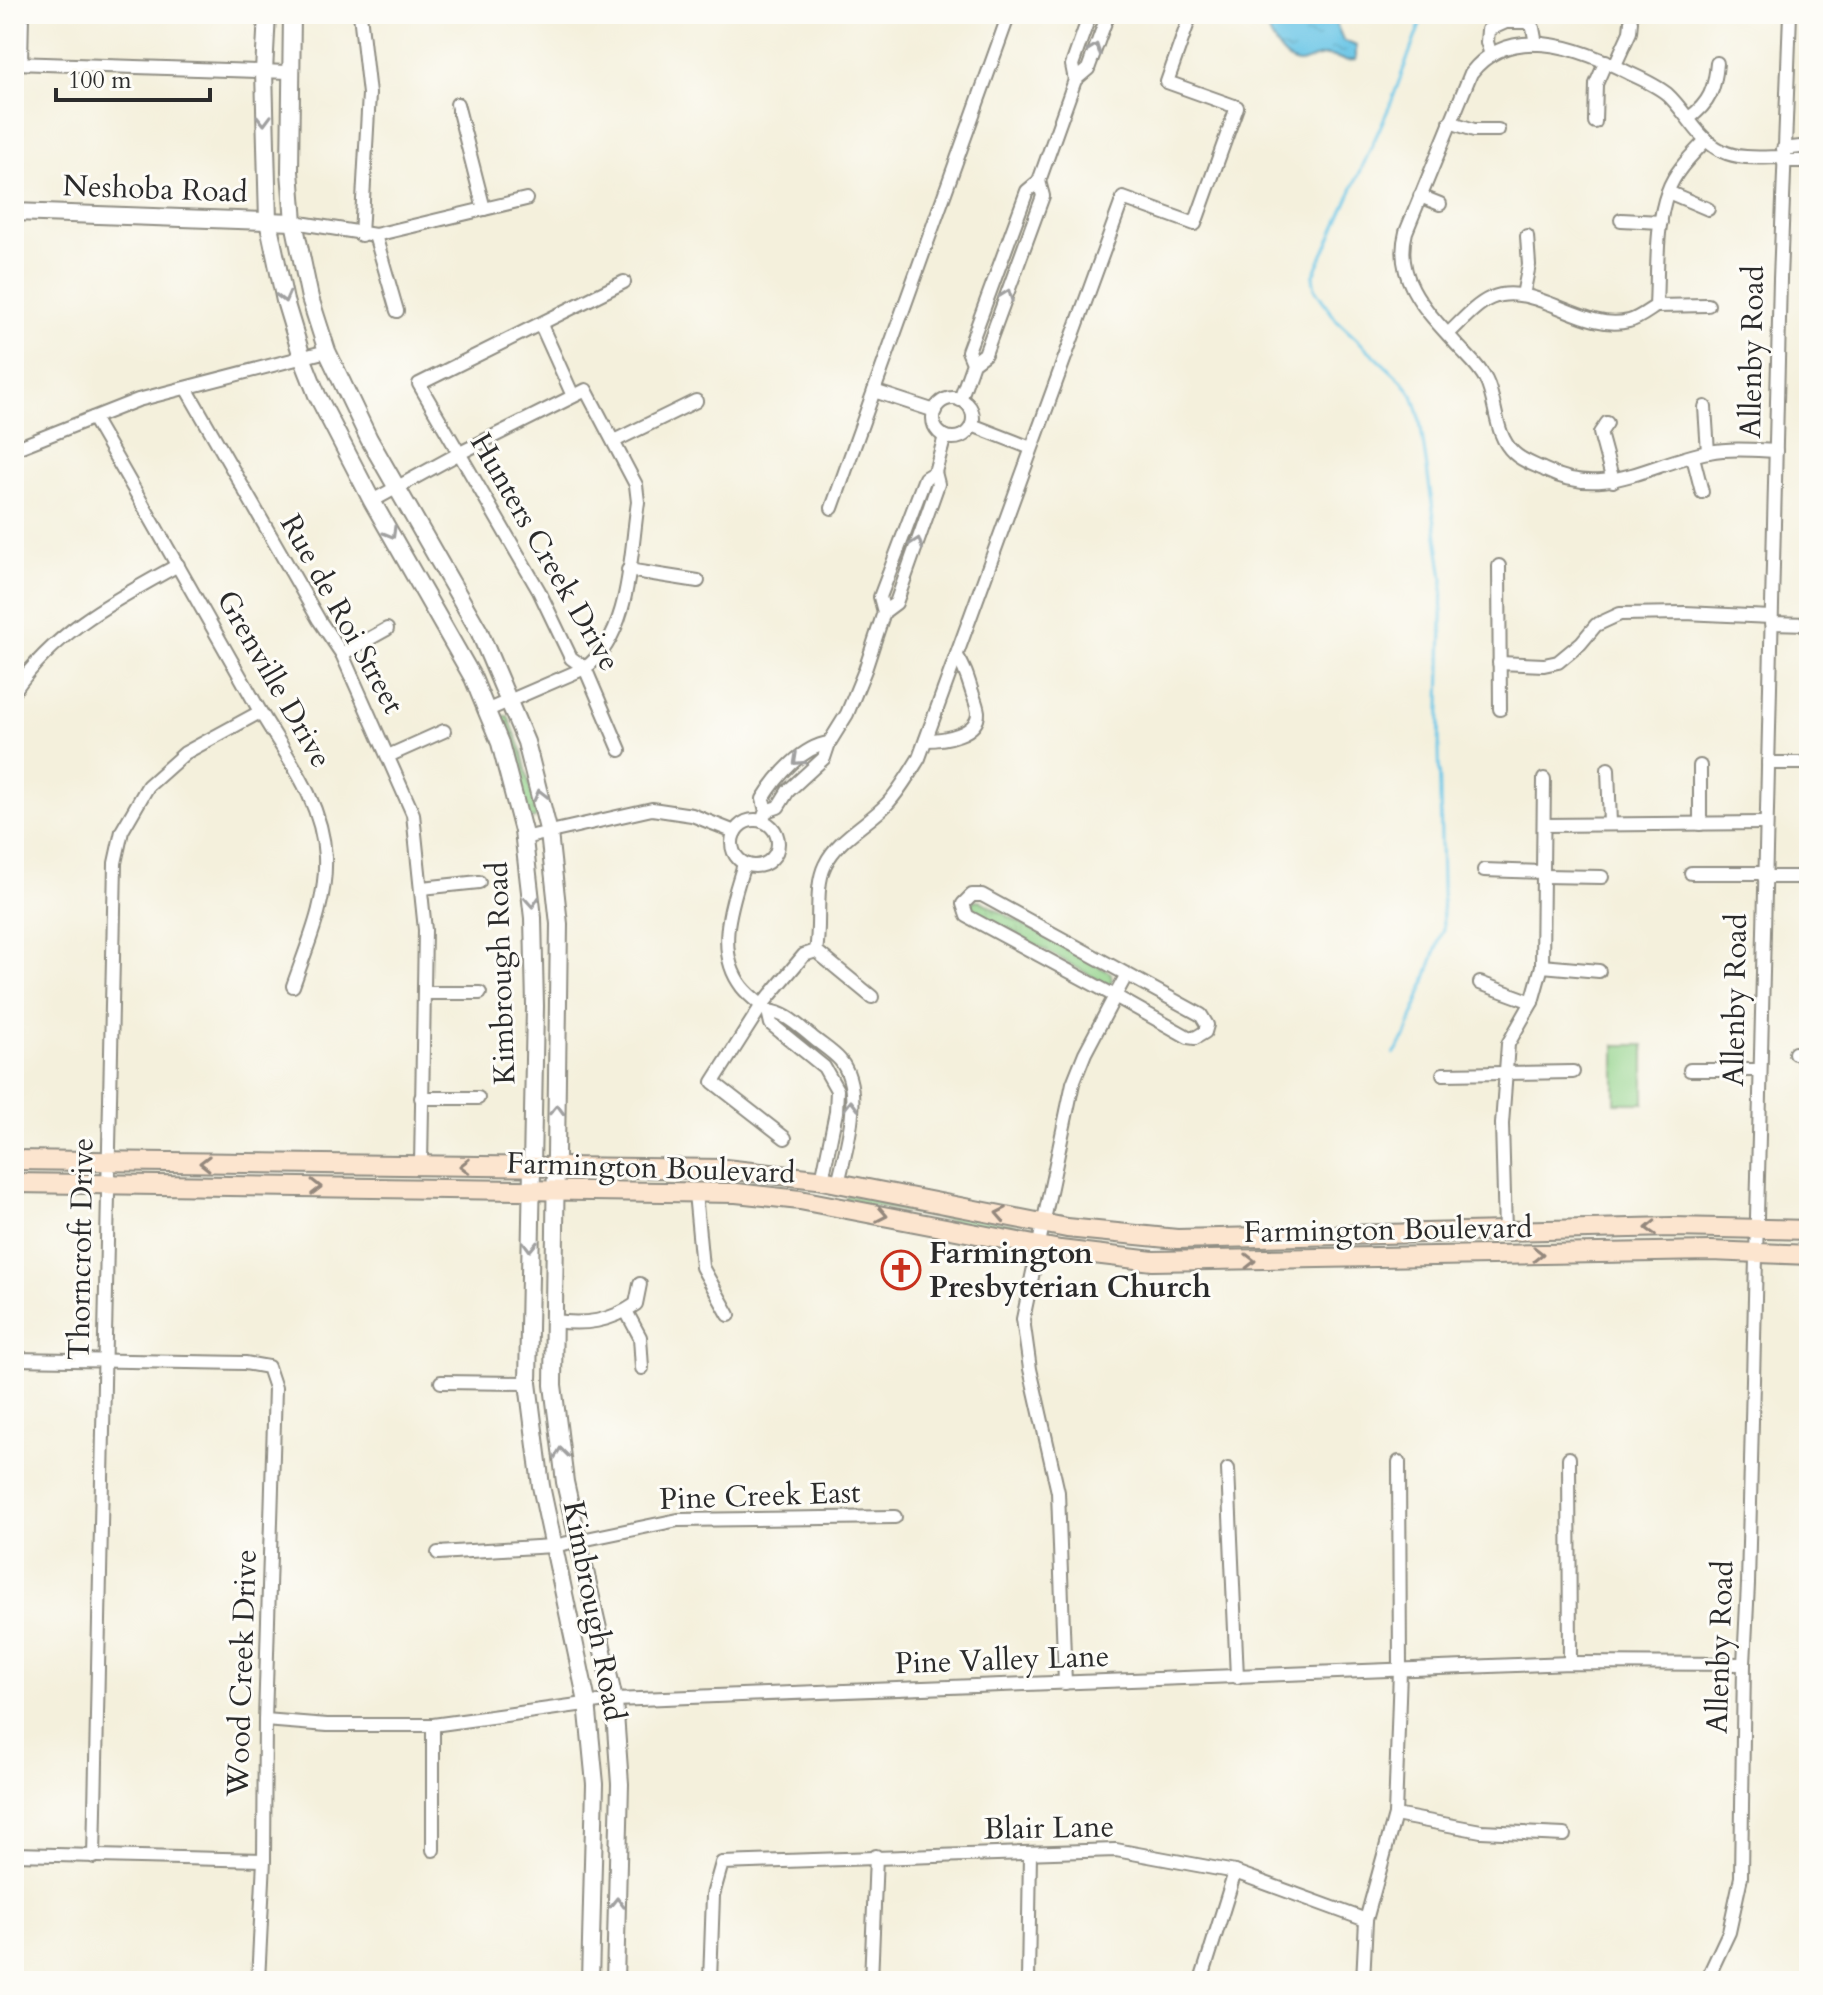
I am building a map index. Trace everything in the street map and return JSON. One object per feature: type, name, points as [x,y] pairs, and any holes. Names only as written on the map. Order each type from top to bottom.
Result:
[{"type":"main road","name":"Farmington Boulevard","points":[[14,1160],[725,1169],[832,1191],[1037,1246],[1126,1259],[1397,1257],[1505,1242],[1673,1227],[1757,1241],[1809,1255]]},
{"type":"main road","name":"Farmington Boulevard","points":[[14,1183],[767,1196],[832,1191],[937,1202],[1091,1231],[1177,1239],[1505,1242],[1647,1252],[1757,1241],[1809,1230]]},
{"type":"main road","points":[[1757,1241],[1809,1241]]},
{"type":"street","points":[[22,14],[18,63],[289,72]]},
{"type":"street","name":"Kimbrough Road","points":[[267,14],[264,71],[268,221],[285,301],[302,357],[317,395],[372,501],[468,668],[488,710],[500,743],[524,838],[533,918],[535,1006],[528,1383],[541,1486],[587,1702],[595,1784],[590,1981]]},
{"type":"street","name":"Kimbrough Road","points":[[292,14],[290,171],[294,222],[310,298],[327,351],[369,439],[479,631],[526,742],[549,833],[559,924],[553,1385],[565,1482],[614,1700],[620,1784],[615,1981]]},
{"type":"street","points":[[360,14],[369,94],[361,235]]},
{"type":"street","points":[[832,508],[1009,14]]},
{"type":"street","points":[[1075,80],[1072,65],[1090,14]]},
{"type":"street","points":[[960,400],[973,363],[985,354],[1043,196],[1039,181],[1075,80],[1088,69],[1108,14]]},
{"type":"street","points":[[816,951],[820,930],[819,882],[824,866],[832,853],[887,804],[919,758],[1123,198],[1195,224],[1237,107],[1167,82],[1191,14]]},
{"type":"street","name":"Allenby Road","points":[[1706,1981],[1729,1932],[1741,1877],[1764,875],[1783,156],[1790,14]]},
{"type":"street","points":[[1595,122],[1596,84],[1630,32],[1631,21]]},
{"type":"street","points":[[1491,55],[1486,36],[1488,30],[1499,23],[1528,22],[1533,28],[1536,44]]},
{"type":"street","points":[[1776,451],[1708,452],[1613,481],[1593,483],[1560,477],[1514,454],[1502,435],[1486,380],[1414,294],[1405,271],[1404,240],[1472,72],[1491,55],[1509,48],[1536,44],[1575,49],[1610,63],[1658,88],[1689,118],[1706,140],[1724,153],[1783,156],[1809,161]]},
{"type":"street","points":[[1689,118],[1703,107],[1712,94],[1717,63]]},
{"type":"street","points":[[457,104],[484,209]]},
{"type":"street","points":[[1450,122],[1474,130],[1498,130]]},
{"type":"street","points":[[1656,306],[1661,222],[1668,192],[1685,163],[1706,140]]},
{"type":"street","points":[[1783,156],[1809,146]]},
{"type":"street","points":[[1668,192],[1708,209]]},
{"type":"street","points":[[1420,196],[1440,204]]},
{"type":"street","points":[[294,222],[375,235],[526,199]]},
{"type":"street","name":"Neshoba Road","points":[[14,212],[294,222]]},
{"type":"street","points":[[1621,220],[1661,222]]},
{"type":"street","points":[[375,235],[397,311]]},
{"type":"street","points":[[1523,295],[1529,265],[1527,236]]},
{"type":"street","points":[[573,396],[541,325],[624,282]]},
{"type":"street","points":[[1448,334],[1486,300],[1503,294],[1523,295],[1609,322],[1630,321],[1656,306],[1708,305]]},
{"type":"street","name":"Hunters Creek Drive","points":[[541,325],[419,384],[539,591],[571,658],[585,668],[620,750]]},
{"type":"street","points":[[14,449],[138,400],[327,351]]},
{"type":"street","name":"Rue de Roi Street","points":[[186,388],[319,620],[342,654],[413,814],[425,930],[421,1165]]},
{"type":"street","points":[[372,501],[586,390],[636,485],[638,502],[620,621],[607,646],[585,668],[488,710]]},
{"type":"street","points":[[874,391],[935,411]]},
{"type":"street","points":[[945,400],[960,400],[972,412],[972,425],[964,435],[945,436],[936,427],[935,411],[945,400]]},
{"type":"street","points":[[614,441],[696,401]]},
{"type":"street","points":[[1705,407],[1708,452]]},
{"type":"street","name":"Grenville Drive","points":[[93,418],[260,712],[312,796],[325,854],[325,890],[293,986]]},
{"type":"street","points":[[1607,423],[1600,433],[1613,481]]},
{"type":"street","points":[[972,425],[1031,448]]},
{"type":"street","points":[[829,743],[814,745],[778,779],[763,799],[764,816],[778,838],[777,853],[766,864],[744,864],[734,853],[735,832],[747,821],[764,816],[778,807],[790,790],[824,758],[855,695],[884,612],[896,603],[938,484],[935,472],[945,436]]},
{"type":"street","points":[[1693,457],[1702,492]]},
{"type":"street","points":[[14,691],[33,663],[92,613],[178,565]]},
{"type":"street","points":[[1499,566],[1500,709]]},
{"type":"street","points":[[628,570],[698,581]]},
{"type":"street","points":[[1499,663],[1544,665],[1558,662],[1581,643],[1596,625],[1620,614],[1685,613],[1809,624]]},
{"type":"street","points":[[342,654],[387,629]]},
{"type":"street","points":[[926,740],[941,740],[968,730],[978,714],[965,668],[957,656]]},
{"type":"street","name":"Thorncroft Drive","points":[[94,1857],[115,863],[122,831],[148,786],[185,753],[260,712]]},
{"type":"street","points":[[388,756],[444,731]]},
{"type":"street","points":[[1768,763],[1809,763]]},
{"type":"street","points":[[1700,766],[1700,824]]},
{"type":"street","points":[[1608,769],[1610,824]]},
{"type":"street","points":[[778,779],[790,790]]},
{"type":"street","points":[[1505,1242],[1502,1124],[1508,1044],[1532,1002],[1542,966],[1544,779]]},
{"type":"street","points":[[524,838],[652,809],[692,815],[735,832]]},
{"type":"street","points":[[1544,825],[1766,823]]},
{"type":"street","points":[[744,864],[727,925],[727,949],[740,984],[765,1008],[782,1013],[842,1062],[851,1090],[851,1119],[832,1191]]},
{"type":"street","points":[[1484,870],[1602,877]]},
{"type":"street","points":[[1691,873],[1809,877]]},
{"type":"street","points":[[422,888],[479,882]]},
{"type":"street","points":[[972,895],[982,895],[1127,974],[1201,1015],[1207,1025],[1205,1032],[1195,1038],[1188,1037],[1115,996],[967,916],[963,908],[965,900],[972,895]]},
{"type":"street","points":[[816,951],[872,997]]},
{"type":"street","points":[[785,1138],[713,1082],[804,955],[816,951]]},
{"type":"street","points":[[1542,966],[1599,971]]},
{"type":"street","points":[[1065,1683],[1058,1492],[1030,1369],[1023,1319],[1073,1083],[1085,1053],[1127,974]]},
{"type":"street","points":[[1480,983],[1532,1002]]},
{"type":"street","points":[[425,993],[480,993]]},
{"type":"street","points":[[1795,1053],[1809,1054]]},
{"type":"street","points":[[1690,1070],[1760,1070]]},
{"type":"street","points":[[1443,1074],[1573,1072]]},
{"type":"street","points":[[421,1098],[478,1098]]},
{"type":"street","points":[[695,1193],[702,1267],[729,1315]]},
{"type":"street","points":[[554,1321],[573,1324],[599,1322],[626,1311],[636,1304],[640,1284]]},
{"type":"street","points":[[626,1311],[640,1337],[642,1368]]},
{"type":"street","points":[[14,1359],[105,1361]]},
{"type":"street","name":"Wood Creek Drive","points":[[105,1361],[245,1363],[268,1367],[275,1388],[264,1860],[258,1981]]},
{"type":"street","points":[[441,1382],[528,1383]]},
{"type":"street","points":[[1569,1458],[1570,1663]]},
{"type":"street","points":[[1363,1981],[1366,1920],[1395,1815],[1400,1670],[1399,1462]]},
{"type":"street","points":[[1228,1469],[1237,1677]]},
{"type":"street","name":"Pine Creek East","points":[[438,1553],[553,1546],[678,1520],[895,1517]]},
{"type":"street","name":"Pine Valley Lane","points":[[265,1720],[327,1725],[433,1725],[614,1700],[1570,1663],[1744,1664]]},
{"type":"street","points":[[433,1725],[433,1850]]},
{"type":"street","points":[[1395,1815],[1481,1831],[1564,1835]]},
{"type":"street","name":"Blair Lane","points":[[710,1981],[713,1895],[722,1863],[1116,1850],[1235,1872],[1366,1920]]},
{"type":"street","points":[[1028,1981],[1030,1853]]},
{"type":"street","points":[[14,1854],[264,1860]]},
{"type":"street","points":[[871,1981],[876,1856]]},
{"type":"street","points":[[1201,1981],[1235,1872]]},
{"type":"green space","points":[[508,716],[521,748],[537,816],[533,819],[527,816],[500,722]]},
{"type":"green space","points":[[979,900],[1111,973],[1112,983],[1106,984],[973,910],[971,901]]},
{"type":"green space","points":[[1615,1045],[1644,1045],[1644,1103],[1615,1103]]},
{"type":"green space","points":[[848,1195],[1030,1227],[1031,1231],[1029,1236],[844,1200]]},
{"type":"water","points":[[1264,14],[1332,14],[1343,40],[1356,46],[1356,59],[1325,56],[1293,62],[1276,44]]},
{"type":"waterway","points":[[1394,1054],[1406,1036],[1443,929],[1439,750],[1443,578],[1419,414],[1413,395],[1337,321],[1315,289],[1313,277],[1391,103],[1424,14]]},
{"type":"place","name":"Farmington Presbyterian Church","points":[[901,1270]]}]
